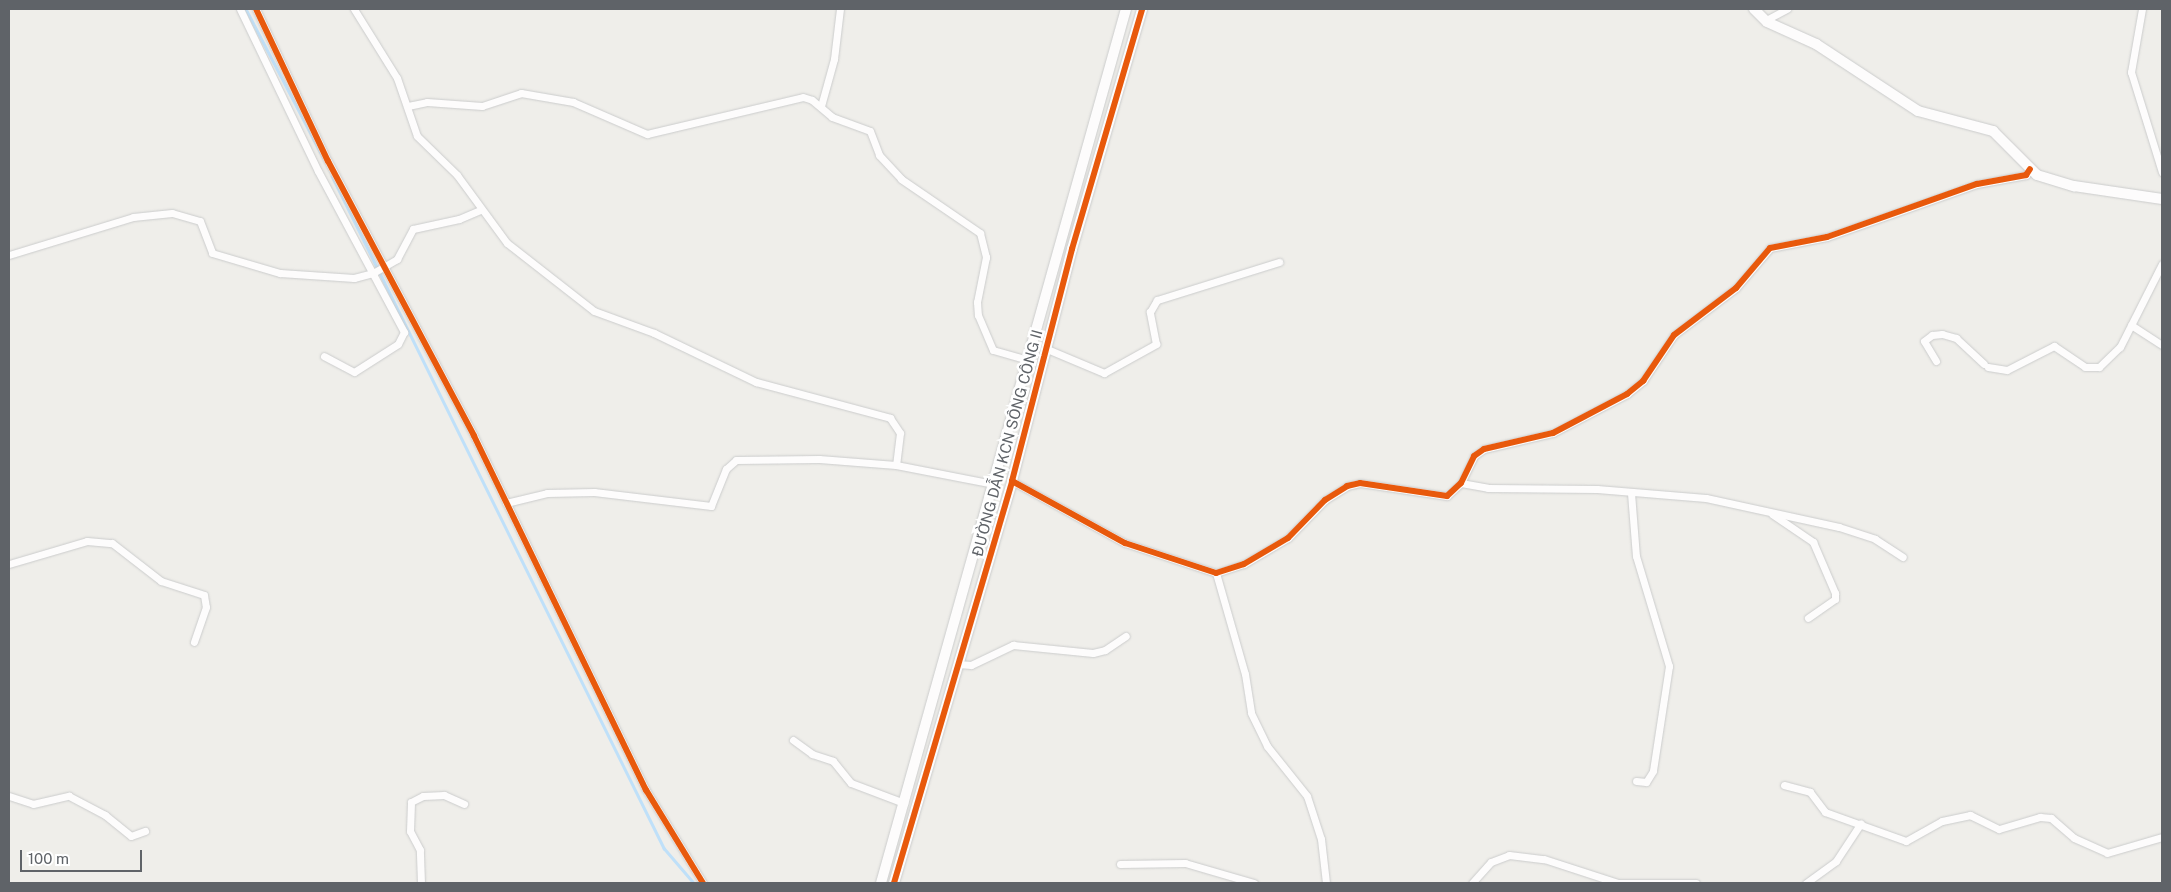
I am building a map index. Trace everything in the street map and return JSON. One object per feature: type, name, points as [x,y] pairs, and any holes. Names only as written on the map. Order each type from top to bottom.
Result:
[{"type":"street","points":[[240,9],[318,171],[379,270],[506,503],[646,790],[703,883]]},
{"type":"street","points":[[256,9],[379,270],[404,332],[403,339],[354,372],[324,356]]},
{"type":"street","points":[[354,9],[393,71],[418,136],[457,175],[480,210],[506,243],[594,311],[654,333],[756,382],[890,418],[900,433],[896,466]]},
{"type":"street","points":[[821,106],[834,60],[840,9]]},
{"type":"street","name":"ĐƯỜNG DẪN KCN SÔNG CÔNG II","points":[[881,883],[1126,9]]},
{"type":"street","name":"ĐƯỜNG DẪN KCN SÔNG CÔNG II","points":[[894,883],[1012,481],[1142,9]]},
{"type":"street","points":[[1754,9],[1766,20],[1816,44],[1918,111],[1993,131],[2030,169],[2041,177],[2074,186],[2162,199]]},
{"type":"street","points":[[1766,20],[1787,9]]},
{"type":"street","points":[[2142,9],[2131,72],[2162,172]]},
{"type":"street","points":[[408,106],[427,102],[482,106],[521,93],[573,102],[647,134],[803,97],[821,106],[832,117],[870,131],[879,156],[901,179],[980,233],[986,257],[977,302],[978,315],[994,350],[1028,360]]},
{"type":"street","points":[[1012,481],[1125,543],[1216,573],[1244,564],[1288,538],[1325,500],[1347,486],[1360,483],[1440,498],[1460,483],[1474,456],[1484,449],[1553,433],[1636,387],[1674,335],[1723,300],[1770,248],[1827,237],[1978,184],[2026,175],[2030,169]]},
{"type":"street","points":[[9,255],[133,217],[172,213],[200,221],[212,253],[274,272],[354,278],[379,270],[401,255],[413,229],[459,219],[480,210]]},
{"type":"street","points":[[1047,349],[1104,373],[1156,344],[1150,312],[1157,300],[1279,262]]},
{"type":"street","points":[[1936,362],[1924,341],[1932,335],[1942,334],[1956,338],[1986,366],[2007,370],[2054,346],[2085,367],[2099,367],[2112,358],[2162,264]]},
{"type":"street","points":[[2131,325],[2162,344]]},
{"type":"street","points":[[506,503],[547,494],[594,492],[711,506],[726,469],[736,460],[820,460],[896,466],[994,484]]},
{"type":"street","points":[[1460,483],[1488,488],[1631,493],[1706,498],[1851,530],[1903,557]]},
{"type":"street","points":[[1631,493],[1636,556],[1669,666],[1653,771],[1646,782],[1636,781]]},
{"type":"street","points":[[1765,510],[1808,536],[1826,570],[1836,596],[1808,618]]},
{"type":"street","points":[[9,564],[87,541],[112,543],[162,581],[204,595],[206,607],[194,642]]},
{"type":"street","points":[[1216,573],[1242,665],[1251,713],[1267,746],[1307,796],[1321,839],[1326,883]]},
{"type":"street","points":[[955,624],[968,628]]},
{"type":"street","points":[[958,664],[971,665],[1009,645],[1093,652],[1106,650],[1126,636]]},
{"type":"street","points":[[793,740],[812,754],[833,761],[851,783],[904,803]]},
{"type":"street","points":[[1784,785],[1810,792],[1825,812],[1861,823],[1906,842],[1942,821],[1970,814],[1982,817],[1999,829],[2046,817],[2074,838],[2107,853],[2162,837]]},
{"type":"street","points":[[420,883],[420,850],[410,830],[411,802],[423,796],[444,795],[464,804]]},
{"type":"street","points":[[9,796],[33,804],[69,796],[105,815],[131,836],[145,831]]},
{"type":"street","points":[[1806,883],[1836,861],[1861,823]]},
{"type":"street","points":[[1472,883],[1491,862],[1509,855],[1544,859],[1618,883],[1696,883]]},
{"type":"street","points":[[1120,864],[1186,863],[1254,883]]},
{"type":"waterway","points":[[246,9],[323,157]]},
{"type":"waterway","points":[[332,176],[664,848],[694,883]]},
{"type":"cycle path","points":[[256,9],[328,161],[474,436],[646,790],[703,883]]},
{"type":"cycle path","points":[[894,883],[1012,481],[1072,249],[1142,9]]},
{"type":"cycle path","points":[[1012,481],[1125,543],[1216,573],[1244,564],[1288,538],[1325,500],[1347,486],[1360,483],[1447,496],[1461,483],[1474,456],[1484,449],[1553,433],[1627,394],[1643,381],[1674,335],[1736,288],[1770,248],[1827,237],[1977,184],[2026,175],[2030,169]]}]
